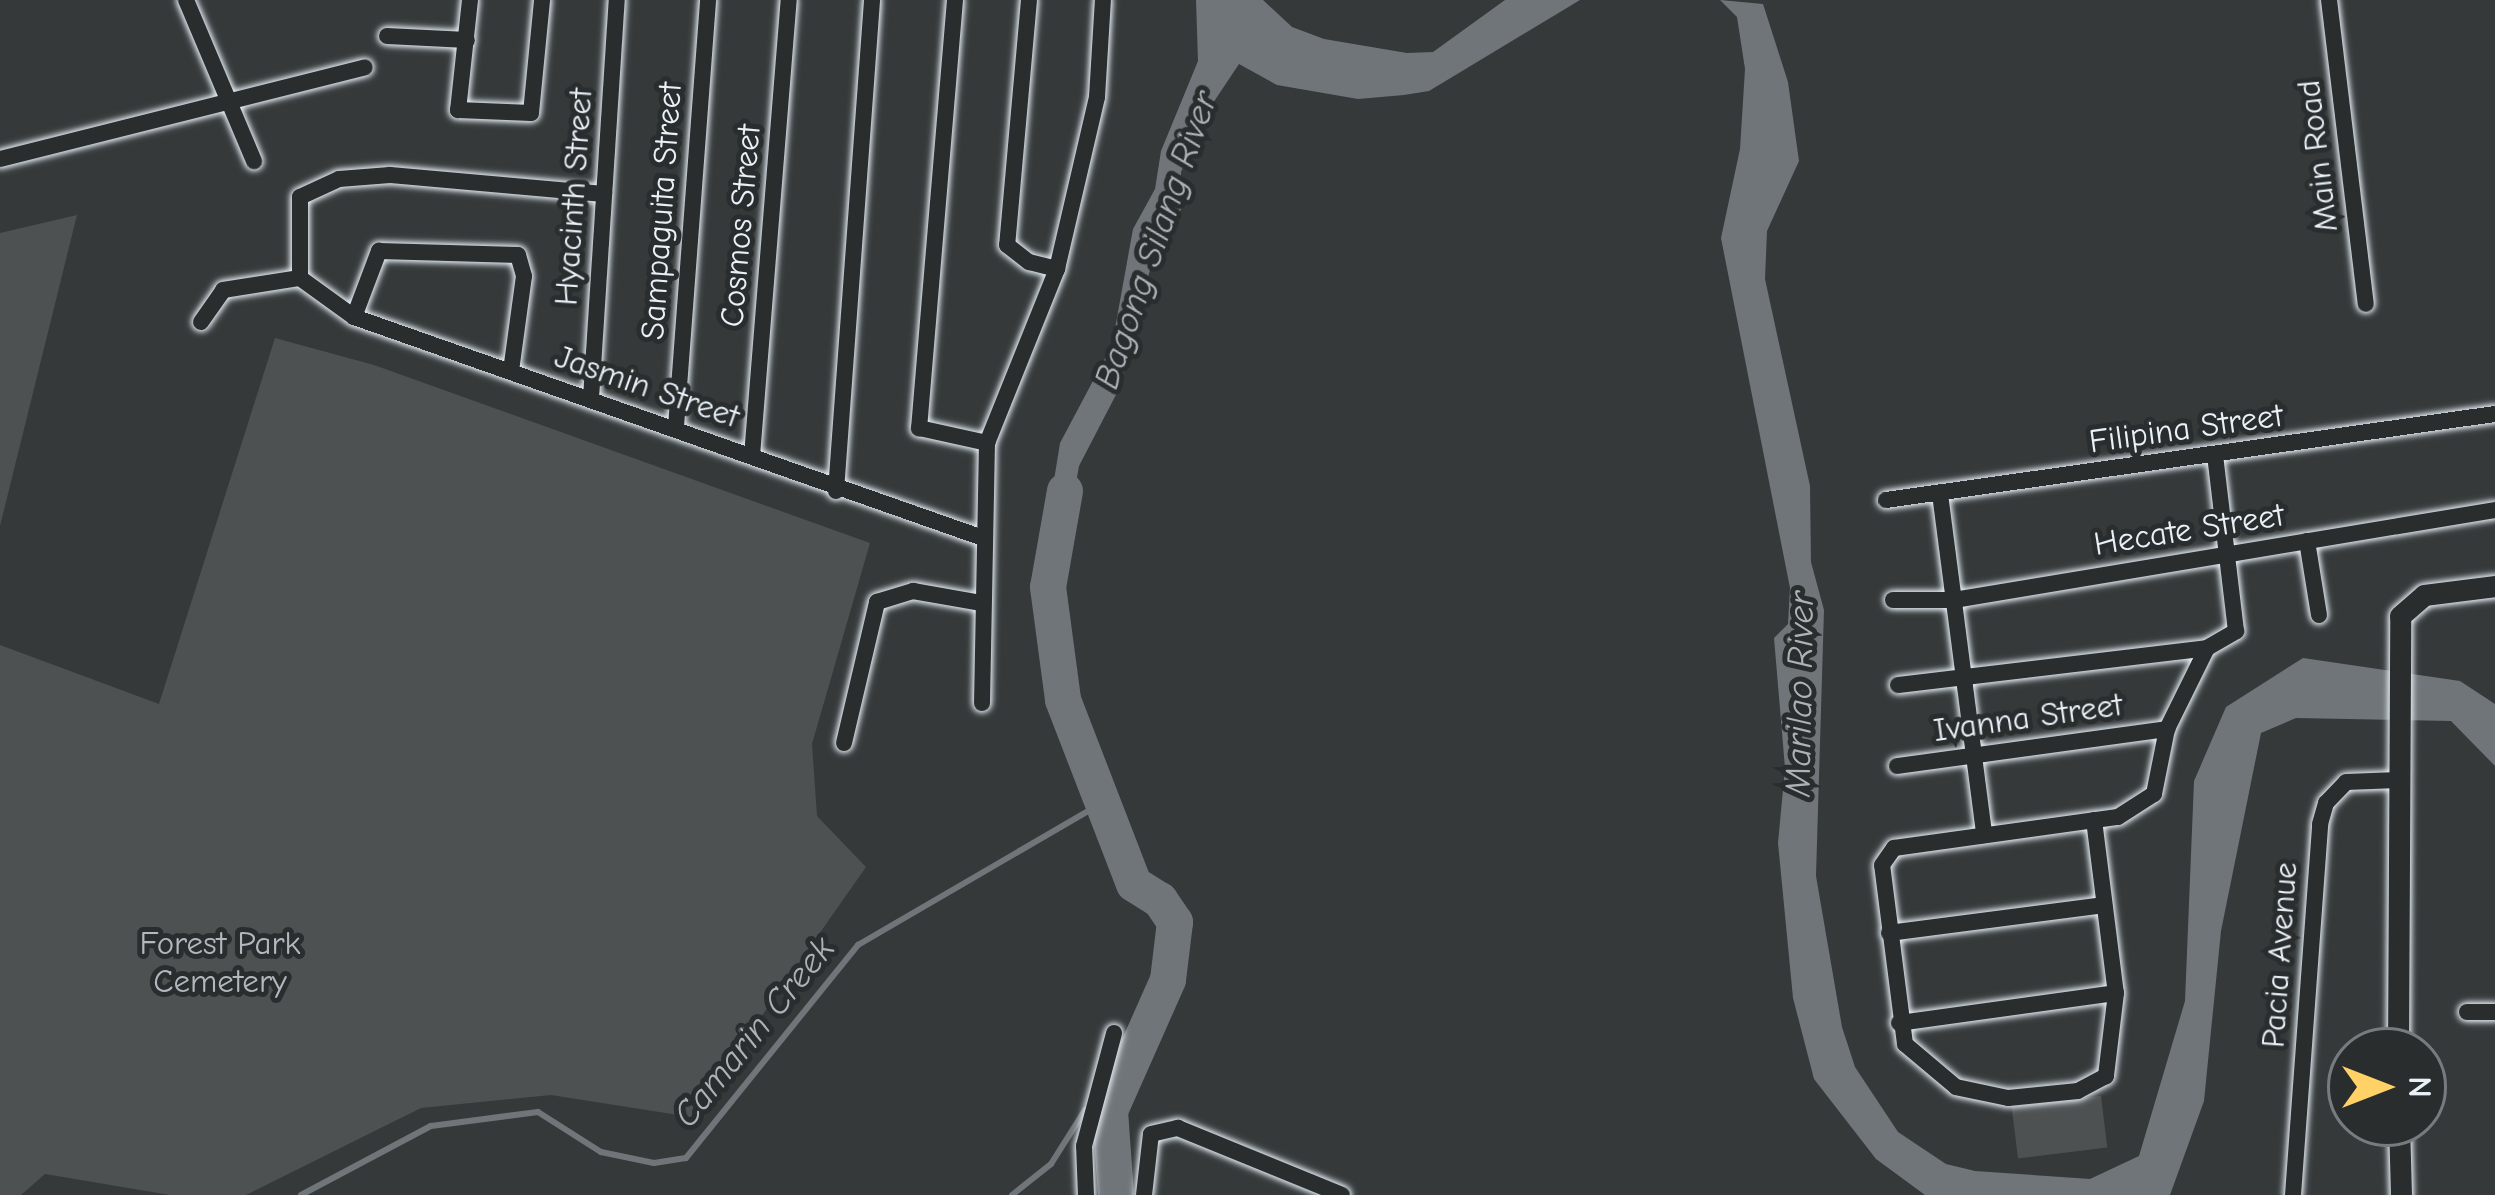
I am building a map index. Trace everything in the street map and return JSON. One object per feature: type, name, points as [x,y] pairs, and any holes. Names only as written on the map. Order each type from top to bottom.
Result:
[{"type":"street","points":[[186,0],[254,161]]},
{"type":"street","points":[[470,0],[458,110],[531,113],[542,0]]},
{"type":"street","name":"Hyacinth Street","points":[[591,398],[617,0]]},
{"type":"street","name":"Sampaguita Street","points":[[676,427],[708,0]]},
{"type":"street","name":"Cosmos Street","points":[[752,457],[789,0]]},
{"type":"street","points":[[836,490],[872,0]]},
{"type":"street","points":[[955,0],[919,428],[987,442]]},
{"type":"street","points":[[1029,0],[1007,245],[1029,262],[1057,269]]},
{"type":"street","points":[[982,703],[987,442],[1057,269],[1096,97],[1103,0]]},
{"type":"street","name":"Main Road","points":[[2329,0],[2366,304]]},
{"type":"street","points":[[387,36],[466,40]]},
{"type":"street","points":[[0,159],[365,67]]},
{"type":"street","points":[[201,322],[224,290],[300,278],[301,197],[338,179],[390,176],[604,194]]},
{"type":"street","points":[[354,316],[379,251],[518,255],[524,276],[511,371]]},
{"type":"street","name":"Jasmin Street","points":[[300,278],[354,316],[676,427],[836,490],[983,538]]},
{"type":"street","name":"Filipina Street","points":[[1886,500],[2495,414]]},
{"type":"street","points":[[1898,685],[2207,648],[2236,632],[2215,457]]},
{"type":"street","points":[[1940,494],[1984,835]]},
{"type":"street","name":"Hecate Street","points":[[1893,600],[1954,600],[2495,510]]},
{"type":"street","points":[[2307,541],[2319,615]]},
{"type":"street","points":[[2398,1027],[2398,626],[2413,600],[2495,586]]},
{"type":"street","points":[[844,743],[878,602],[913,591],[982,603]]},
{"type":"street","points":[[2094,820],[2116,993],[2106,1076],[2078,1090],[2008,1098],[1956,1087],[1922,1063],[1899,1024],[1882,865],[1894,848],[2138,810],[2154,794],[2167,729],[2207,648]]},
{"type":"street","name":"Ivanna Street","points":[[1897,766],[2167,729]]},
{"type":"street","name":"Pacia Avenue","points":[[2293,1195],[2320,824],[2326,802],[2346,782],[2398,781]]},
{"type":"street","points":[[1889,933],[2104,904]]},
{"type":"street","points":[[1899,1024],[2116,993]]},
{"type":"street","points":[[2467,1012],[2495,1012]]},
{"type":"street","points":[[1086,1195],[1084,1146],[1114,1033]]},
{"type":"street","points":[[1144,1195],[1150,1134],[1178,1128],[1342,1195]]},
{"type":"street","points":[[2400,1147],[2401,1195]]},
{"type":"green space","points":[[77,215],[0,526],[0,233]]},
{"type":"green space","name":"Forest Park Cemetery","points":[[275,338],[374,365],[870,543],[812,744],[817,816],[866,867],[691,1117],[551,1095],[421,1108],[246,1195],[170,1195],[45,1174],[21,1195],[0,1195],[0,645],[159,704]]},
{"type":"green space","points":[[2101,1096],[2107,1148],[2018,1159],[2012,1107]]},
{"type":"water","points":[[1196,0],[1263,0],[1292,27],[1324,39],[1407,53],[1433,52],[1505,0],[1580,0],[1429,91],[1358,99],[1277,85],[1239,64],[1207,112],[1181,172],[1182,208],[1153,258],[1120,387],[1079,466],[1066,540],[1045,536],[1060,443],[1112,345],[1133,229],[1155,189],[1161,151],[1198,61]]},
{"type":"water","name":"Marilao River","points":[[1720,0],[1763,4],[1788,82],[1799,161],[1767,231],[1765,279],[1810,486],[1811,562],[1824,610],[1816,876],[1842,1027],[1855,1067],[1898,1132],[1946,1164],[1975,1171],[2090,1179],[2139,1156],[2185,1001],[2194,781],[2226,707],[2303,658],[2460,681],[2495,704],[2495,766],[2451,721],[2296,718],[2261,733],[2221,931],[2204,1101],[2170,1195],[1925,1195],[1876,1159],[1814,1079],[1793,998],[1778,843],[1785,768],[1774,638],[1788,624],[1790,588],[1721,238],[1740,149],[1745,69],[1737,17]]},
{"type":"waterway","name":"Bagong Silang River","points":[[1065,491],[1048,587],[1063,700],[1134,884],[1160,900],[1175,922],[1168,980],[1110,1111],[1116,1195]]},
{"type":"waterway","name":"Camarin Creek","points":[[301,1195],[431,1126],[538,1112],[601,1152],[654,1163],[686,1158],[858,945],[1100,804]]},
{"type":"waterway","points":[[1108,1090],[1125,1079]]},
{"type":"waterway","points":[[1012,1195],[1051,1164],[1085,1110]]}]
